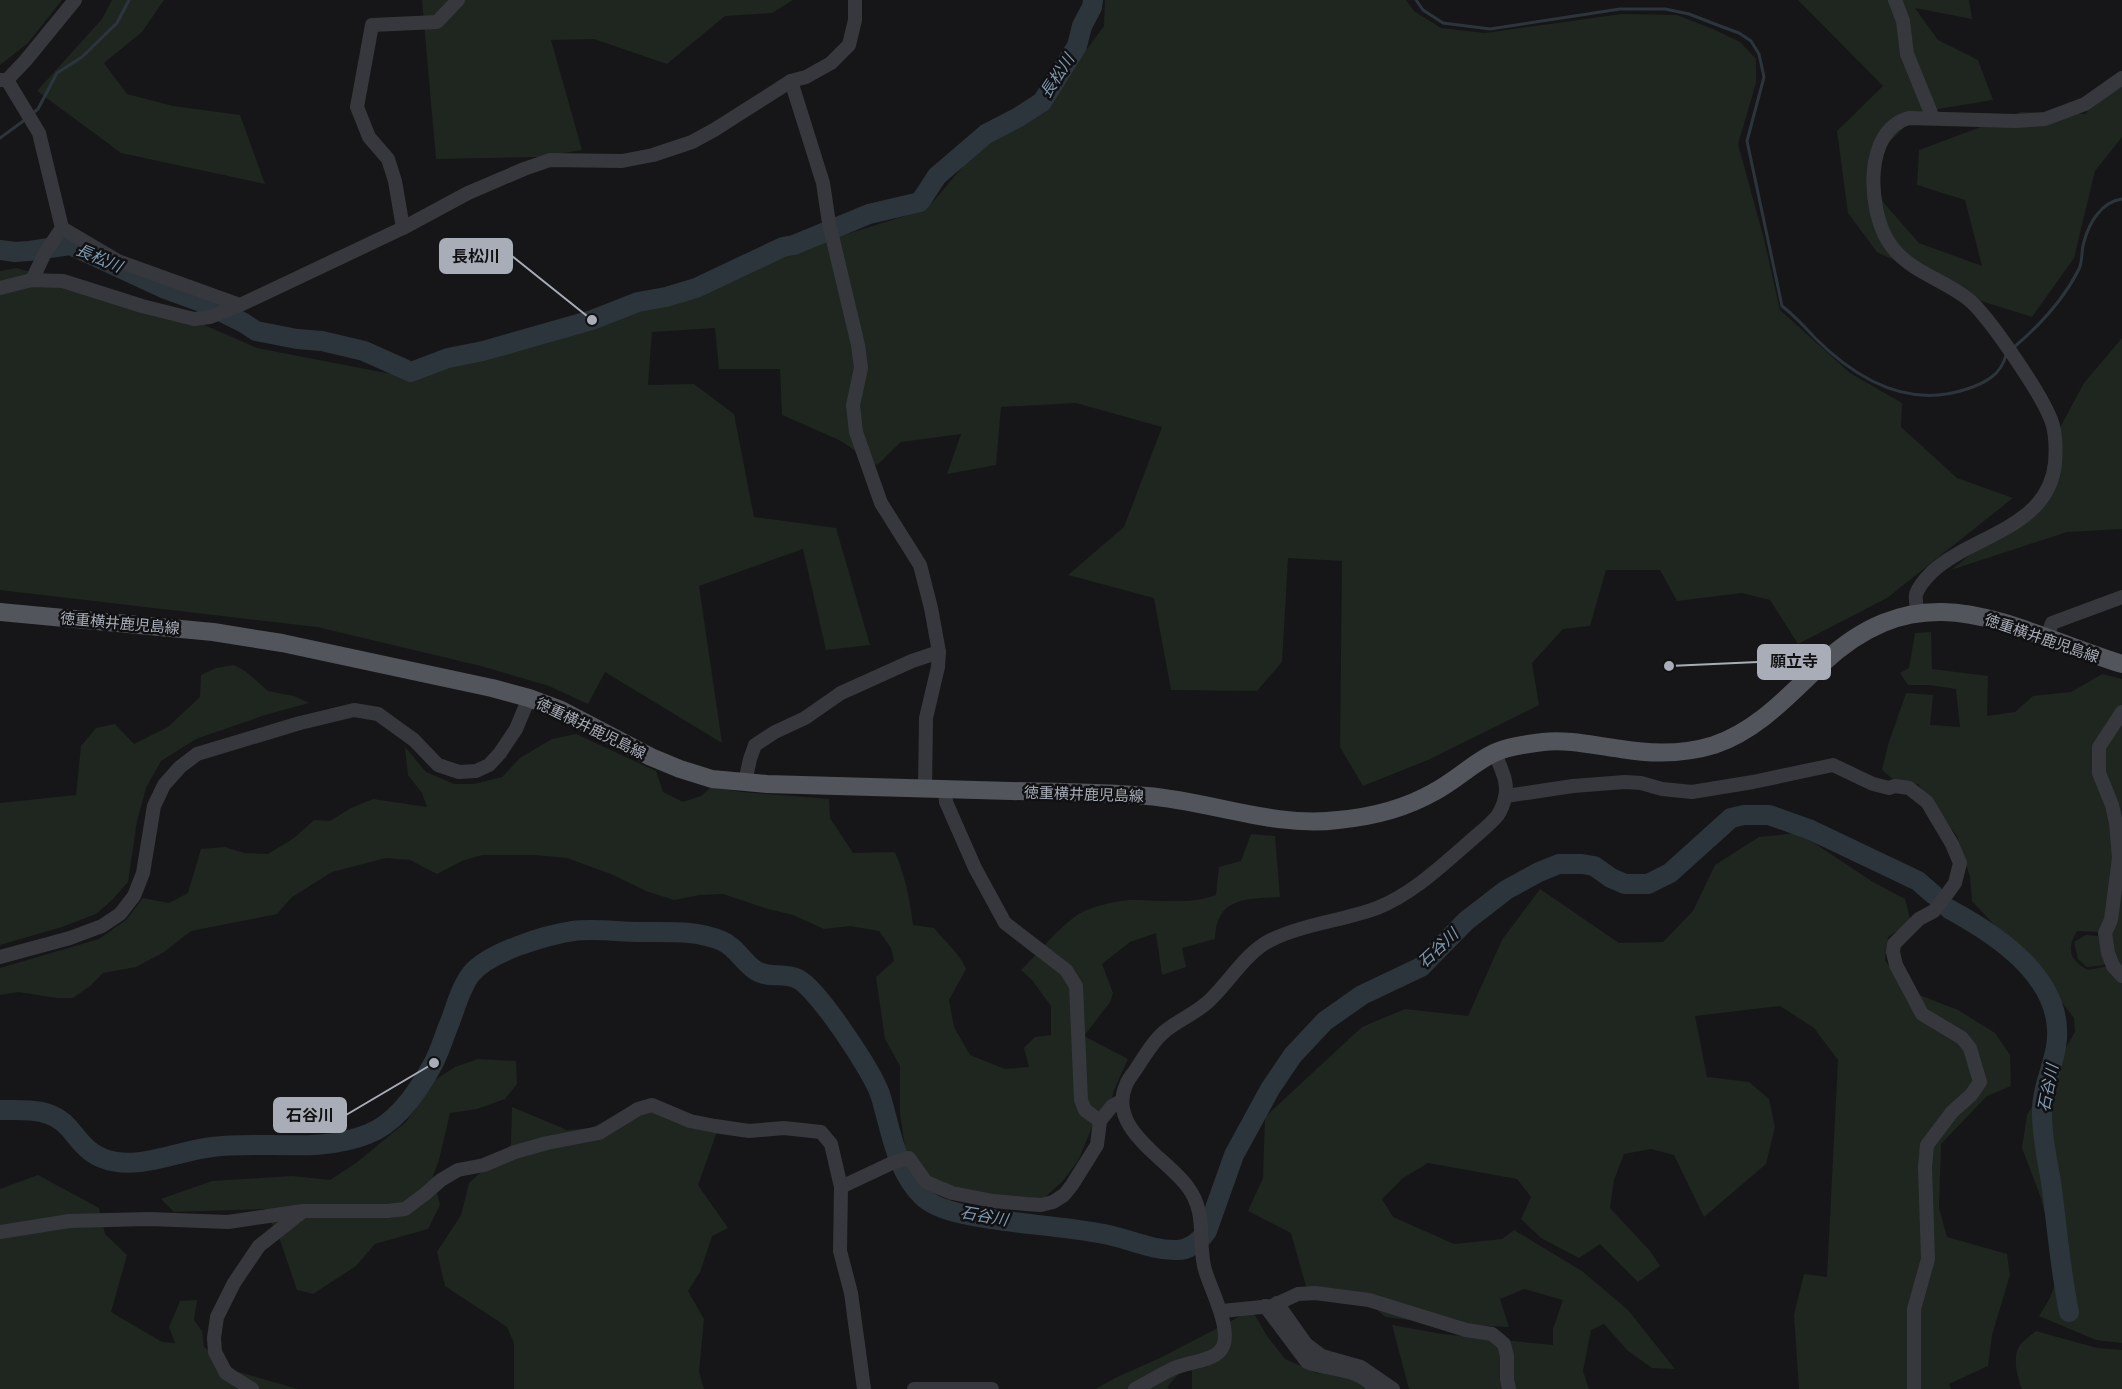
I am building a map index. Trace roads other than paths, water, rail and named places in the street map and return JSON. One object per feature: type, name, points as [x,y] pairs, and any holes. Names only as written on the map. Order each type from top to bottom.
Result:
[{"type":"main road","name":"徳重横井鹿児島線","points":[[0,612],[242,636],[294,645],[529,698],[561,710],[651,757],[712,779],[1144,795],[1306,822],[1339,820],[1386,811],[1433,793],[1495,753],[1545,742],[1569,741],[1646,752],[1683,751],[1713,745],[1746,730],[1769,713],[1848,642],[1870,628],[1917,612],[1960,612],[2009,624],[2122,664]]},
{"type":"street","points":[[32,280],[45,253],[59,232],[39,133],[3,80],[26,60],[75,0]]},
{"type":"street","points":[[403,228],[395,181],[388,159],[369,137],[357,108],[372,25],[437,22],[458,0]]},
{"type":"street","points":[[0,288],[32,280],[63,281],[142,306],[194,319],[210,317],[403,228],[468,193],[550,160],[622,160],[653,155],[692,142],[791,81],[831,63],[849,45],[855,20],[855,0]]},
{"type":"street","points":[[1895,0],[1903,21],[1907,54],[1933,118]]},
{"type":"street","points":[[1917,612],[1916,594],[1924,579],[1959,552],[1987,540],[2019,520],[2041,501],[2049,487],[2055,458],[2053,428],[2036,393],[2010,352],[1968,299],[1912,266],[1888,242],[1878,219],[1873,194],[1873,175],[1879,147],[1887,132],[1900,120],[1909,118],[2005,121],[2045,119],[2085,105],[2122,78]]},
{"type":"street","points":[[791,81],[823,183],[829,223],[858,345],[861,368],[853,405],[856,432],[880,503],[920,566],[939,652],[926,727],[925,788]]},
{"type":"street","points":[[59,232],[118,261],[236,306]]},
{"type":"street","points":[[2047,637],[2052,623],[2122,597]]},
{"type":"street","points":[[745,782],[755,745],[775,732],[805,718],[841,693],[912,661],[939,652]]},
{"type":"street","points":[[0,957],[102,927],[120,914],[134,896],[143,873],[154,806],[164,785],[180,767],[197,754],[300,723],[354,710],[378,714],[414,740],[438,765],[459,772],[476,771],[489,765],[500,753],[516,729],[529,698]]},
{"type":"street","points":[[2122,712],[2099,747],[2099,773],[2112,805],[2119,858],[2111,920],[2105,933],[2113,966],[2122,976]]},
{"type":"street","points":[[1136,1389],[1174,1368],[1220,1352],[1225,1330],[1222,1311],[1210,1287],[1204,1264],[1202,1224],[1197,1203],[1186,1186],[1136,1135],[1124,1114],[1121,1101],[1126,1084],[1156,1039],[1208,1002],[1253,953],[1269,941],[1375,908],[1400,897],[1426,880],[1481,832],[1499,813],[1506,796],[1503,774],[1495,753]]},
{"type":"street","points":[[1506,796],[1573,786],[1625,782],[1692,792],[1833,765],[1873,784],[1889,788],[1895,786],[1909,788],[1927,802],[1952,844],[1960,863],[1955,883],[1947,894],[1934,911],[1919,919],[1894,944],[1893,952],[1896,965],[1922,1014],[1962,1038],[1970,1048],[1980,1082],[1971,1095],[1952,1112],[1927,1145],[1925,1167],[1928,1259],[1914,1310],[1914,1389]]},
{"type":"street","points":[[945,789],[946,802],[975,868],[1005,923],[1066,970],[1076,986],[1081,1100],[1085,1110],[1100,1121]]},
{"type":"street","points":[[841,1187],[892,1163],[909,1158],[926,1182],[952,1193],[993,1201],[1041,1205],[1053,1202],[1064,1195],[1072,1185],[1097,1145],[1100,1121],[1112,1106],[1121,1101]]},
{"type":"street","points":[[0,1232],[69,1221],[149,1219],[228,1222],[303,1211],[405,1209],[441,1180],[458,1170],[484,1165],[515,1152],[547,1143],[599,1132],[638,1109],[652,1106],[690,1121],[715,1126],[749,1131],[784,1128],[821,1132],[831,1144],[841,1187],[840,1251],[850,1293],[864,1389]]},
{"type":"street","points":[[252,1389],[226,1373],[215,1352],[217,1317],[234,1283],[259,1246],[303,1211]]},
{"type":"street","points":[[1222,1311],[1271,1305],[1298,1294],[1316,1293],[1369,1300],[1439,1323],[1492,1334],[1504,1344],[1509,1389]]},
{"type":"street","points":[[1271,1305],[1307,1362],[1358,1374],[1374,1389]]},
{"type":"street","points":[[1271,1305],[1306,1344],[1322,1356],[1361,1367],[1393,1389]]},
{"type":"street","points":[[914,1389],[992,1389]]},
{"type":"waterway","points":[[33,113],[38,109],[57,73],[82,57],[117,23],[129,0]]},
{"type":"waterway","name":"長松川","points":[[0,250],[15,252],[70,245],[163,288],[204,303],[256,331],[322,341],[364,351],[411,372],[448,358],[483,351],[592,320],[638,302],[696,288],[783,247],[794,245],[869,214],[920,202],[937,176],[986,134],[1042,102],[1077,46],[1082,26],[1092,7],[1093,0]]},
{"type":"waterway","points":[[1416,0],[1423,10],[1443,23],[1490,29],[1620,9],[1665,9],[1689,14],[1739,33],[1751,41],[1759,54],[1764,77],[1747,141],[1782,306],[1831,353],[1848,366],[1884,386],[1904,392],[1924,395],[1945,394],[1974,387],[1996,373],[2006,355]]},
{"type":"waterway","points":[[0,138],[26,119]]},
{"type":"waterway","points":[[2013,348],[2050,312],[2073,280],[2080,266],[2086,235],[2097,214],[2108,204],[2122,199]]},
{"type":"waterway","name":"石谷川","points":[[0,1110],[37,1111],[54,1116],[62,1121],[92,1153],[115,1162],[143,1162],[199,1149],[231,1145],[311,1145],[349,1140],[379,1129],[398,1114],[414,1095],[435,1059],[467,979],[479,966],[519,946],[548,936],[573,931],[692,933],[722,941],[760,973],[798,979],[818,998],[844,1032],[875,1083],[906,1174],[922,1196],[931,1203],[941,1208],[980,1217],[1086,1231],[1168,1250],[1182,1250],[1194,1245],[1207,1231],[1234,1155],[1270,1089],[1293,1055],[1325,1021],[1362,995],[1421,967],[1466,921],[1506,890],[1539,872],[1559,864],[1582,864],[1594,866],[1611,878],[1625,884],[1648,884],[1670,873],[1731,818],[1744,815],[1769,815],[1811,830],[1918,881],[1934,895]]},
{"type":"waterway","name":"石谷川","points":[[1949,909],[2008,947],[2040,981],[2051,1001],[2057,1023],[2056,1047],[2043,1097],[2042,1123],[2069,1312]]},
{"type":"place","name":"長松川","points":[[592,320]]},
{"type":"place","name":"願立寺","points":[[1669,666]]},
{"type":"place","name":"石谷川","points":[[434,1063]]}]
